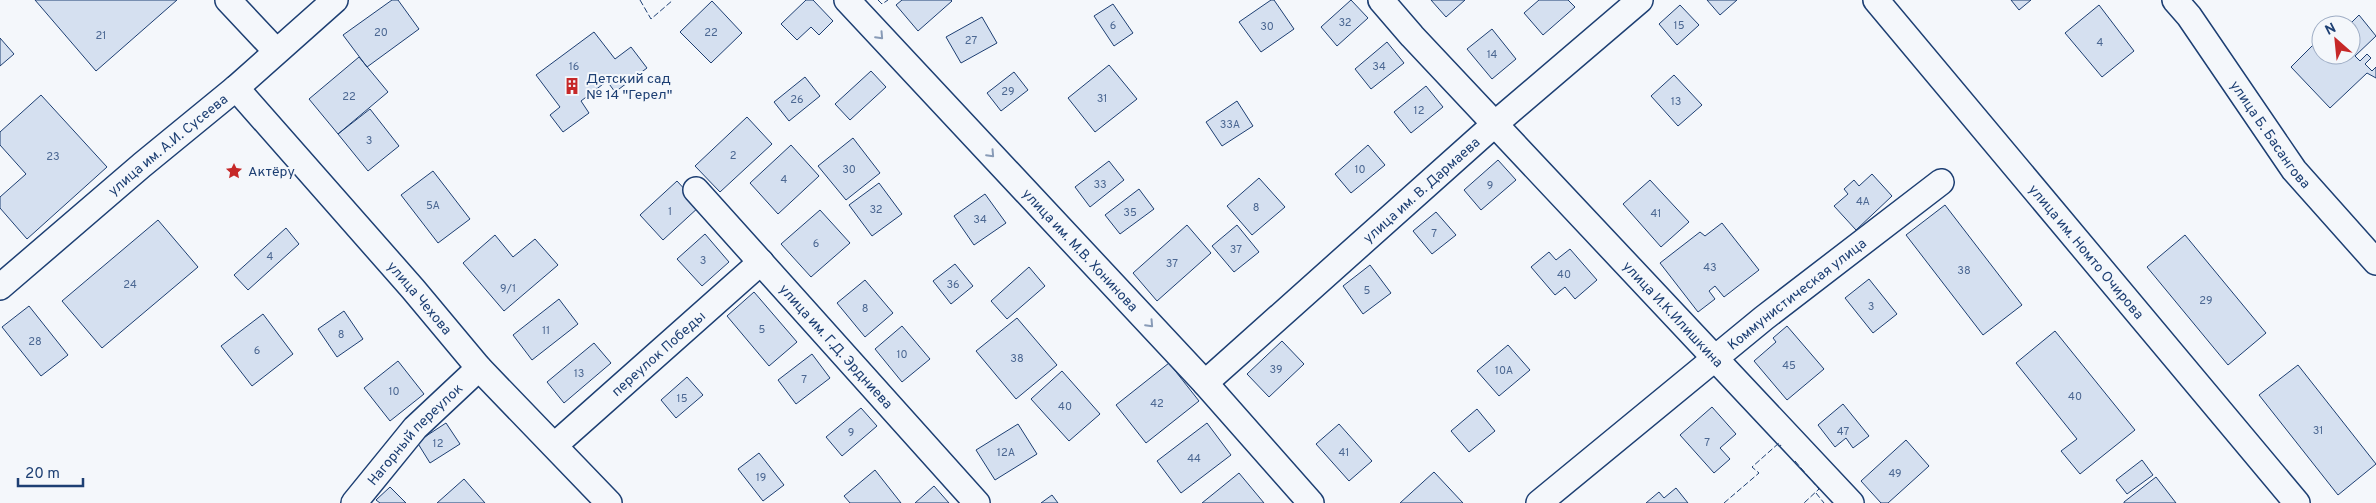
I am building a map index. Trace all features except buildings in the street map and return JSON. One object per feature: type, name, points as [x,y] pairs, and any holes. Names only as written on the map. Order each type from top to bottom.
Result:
[{"type":"street","points":[[228,0],[276,51]]},
{"type":"street","name":"улица им. А.И. Сусеева","points":[[0,287],[142,165],[236,88],[335,0]]},
{"type":"street","name":"улица им. М.В. Хонинова","points":[[847,0],[1205,383],[1311,503]]},
{"type":"street","name":"улица И.К.Илишкина","points":[[1381,0],[1412,36],[1496,123],[1850,503]]},
{"type":"street","name":"улица им. В. Дармаева","points":[[1205,383],[1496,123],[1640,0]]},
{"type":"street","name":"улица им. Номто Очирова","points":[[1876,0],[2297,503]]},
{"type":"street","name":"улица Б. Басангова","points":[[2175,0],[2189,16],[2294,170],[2376,262]]},
{"type":"street","name":"улица Чехова","points":[[236,88],[413,288],[479,368],[609,503]]},
{"type":"street","name":"Коммунистическая улица","points":[[1539,503],[1764,318],[1941,182]]},
{"type":"street","name":"улица им. Г.Д. Эрдниева","points":[[696,190],[977,503]]},
{"type":"street","name":"переулок Победы","points":[[555,445],[761,262]]},
{"type":"street","name":"Нагорный переулок","points":[[354,503],[415,428],[479,368]]},
{"type":"fence","points":[[640,0],[651,19],[673,0]]},
{"type":"fence","points":[[878,0],[882,4],[888,0]]},
{"type":"fence","points":[[1724,503],[1759,473],[1752,467],[1779,443],[1781,446]]},
{"type":"fence","points":[[1795,461],[1819,489],[1804,503]]},
{"type":"fence","points":[[1816,493],[1824,503]]},
{"type":"place","name":"Детский сад № 14 \"Герел\"","points":[[572,86]]},
{"type":"place","name":"Актёру","points":[[234,171]]}]
